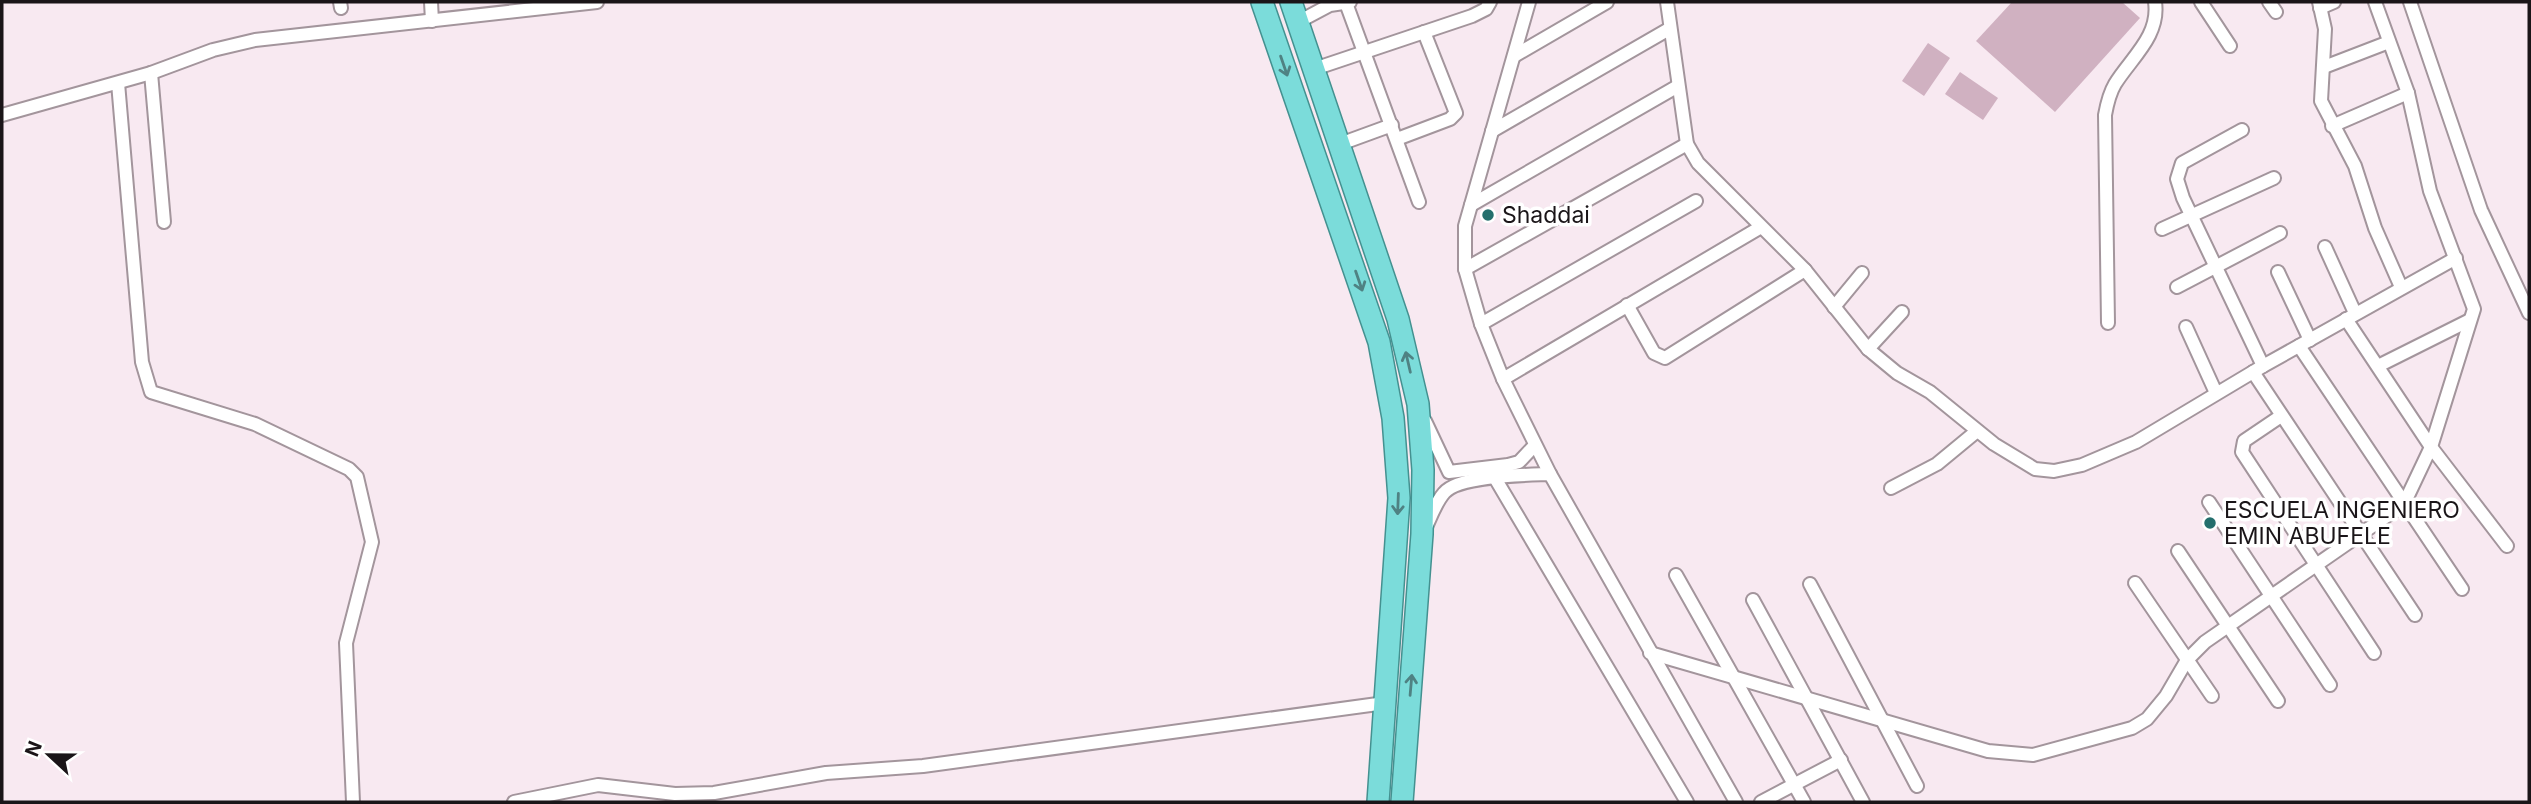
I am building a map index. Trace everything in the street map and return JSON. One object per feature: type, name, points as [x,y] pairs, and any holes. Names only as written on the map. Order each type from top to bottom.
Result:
[{"type":"highway","points":[[1262,2],[1379,342],[1393,418],[1399,498],[1378,802]]},
{"type":"highway","points":[[1294,12],[1398,319],[1418,404],[1423,470],[1422,534],[1402,802]]},
{"type":"highway","points":[[1385,704],[1392,716],[1387,775],[1389,784],[1397,783],[1404,769]]},
{"type":"highway","points":[[1378,802],[1387,790],[1393,794],[1394,802]]},
{"type":"street","points":[[431,2],[432,21]]},
{"type":"street","points":[[2,115],[151,73],[213,50],[255,40],[306,32],[597,2]]},
{"type":"street","points":[[1314,69],[1472,16],[1486,9],[1490,2]]},
{"type":"street","points":[[1530,2],[1471,205],[1462,247],[1465,269],[1481,324],[1503,379],[1535,445],[1736,802]]},
{"type":"street","points":[[1514,56],[1607,2]]},
{"type":"street","points":[[1667,2],[1687,144],[1698,163],[1716,184],[1805,270],[1868,349],[2018,460],[2035,468],[2054,471],[2108,456],[2456,258]]},
{"type":"street","points":[[2108,323],[2105,115],[2108,96],[2116,81],[2139,55],[2151,32],[2155,2]]},
{"type":"street","points":[[2201,2],[2230,46]]},
{"type":"street","points":[[2334,2],[2319,5],[2325,29],[2321,102],[2355,166],[2375,228],[2401,287]]},
{"type":"street","points":[[1650,653],[1807,696],[1988,751],[2033,755],[2132,728],[2147,719],[2166,696],[2187,660],[2227,625],[2404,504],[2431,447],[2474,309],[2426,179],[2408,93],[2375,2]]},
{"type":"street","points":[[2410,2],[2481,210],[2529,313]]},
{"type":"street","points":[[1294,12],[1348,3],[1419,202]]},
{"type":"street","points":[[1492,131],[1669,29]]},
{"type":"street","points":[[1397,139],[1450,119],[1456,113],[1424,32]]},
{"type":"street","points":[[2324,67],[2389,42]]},
{"type":"street","points":[[151,73],[164,222]]},
{"type":"street","points":[[118,83],[142,362],[151,392],[255,424],[349,469],[358,477],[372,542],[346,643],[353,802]]},
{"type":"street","points":[[1471,205],[1678,86]]},
{"type":"street","points":[[2332,126],[2408,93]]},
{"type":"street","points":[[1339,144],[1392,125]]},
{"type":"street","points":[[2242,130],[2182,163],[2177,179],[2258,369],[2281,416],[2415,615]]},
{"type":"street","points":[[1465,269],[1687,144]]},
{"type":"street","points":[[2162,229],[2274,178]]},
{"type":"street","points":[[1481,324],[1696,201]]},
{"type":"street","points":[[1503,379],[1761,227]]},
{"type":"street","points":[[2178,287],[2280,233]]},
{"type":"street","points":[[2325,247],[2351,316],[2378,366],[2431,447],[2507,546]]},
{"type":"street","points":[[1627,305],[1654,353],[1665,358],[1805,270]]},
{"type":"street","points":[[2278,272],[2304,343],[2404,504],[2462,589]]},
{"type":"street","points":[[1834,307],[1862,273]]},
{"type":"street","points":[[1868,349],[1902,312]]},
{"type":"street","points":[[2378,366],[2470,320]]},
{"type":"street","points":[[2186,327],[2216,393]]},
{"type":"street","points":[[1418,404],[1440,457],[1450,472],[1496,469],[1519,462],[1535,445]]},
{"type":"street","points":[[2281,416],[2244,441],[2242,452],[2374,653]]},
{"type":"street","points":[[1891,488],[1937,464],[1977,430]]},
{"type":"street","points":[[1422,534],[1443,494],[1451,487],[1495,478],[1550,474]]},
{"type":"street","points":[[1495,478],[1687,802]]},
{"type":"street","points":[[2209,502],[2330,685]]},
{"type":"street","points":[[2178,551],[2278,701]]},
{"type":"street","points":[[1676,575],[1804,802]]},
{"type":"street","points":[[2136,583],[2211,696]]},
{"type":"street","points":[[1810,584],[1917,786]]},
{"type":"street","points":[[1752,600],[1863,802]]},
{"type":"street","points":[[514,802],[598,785],[675,794],[714,793],[826,773],[923,766],[1385,704]]},
{"type":"street","points":[[1761,802],[1841,760]]},
{"type":"shaded area","points":[[2012,2],[2122,2],[2140,18],[2055,112],[1976,41]]},
{"type":"shaded area","points":[[1928,43],[1950,58],[1924,96],[1902,81]]},
{"type":"shaded area","points":[[1960,72],[1998,98],[1983,120],[1945,94]]},
{"type":"place","name":"Shaddai","points":[[1488,215]]},
{"type":"place","name":"ESCUELA INGENIERO EMIN ABUFELE","points":[[2210,523]]}]
